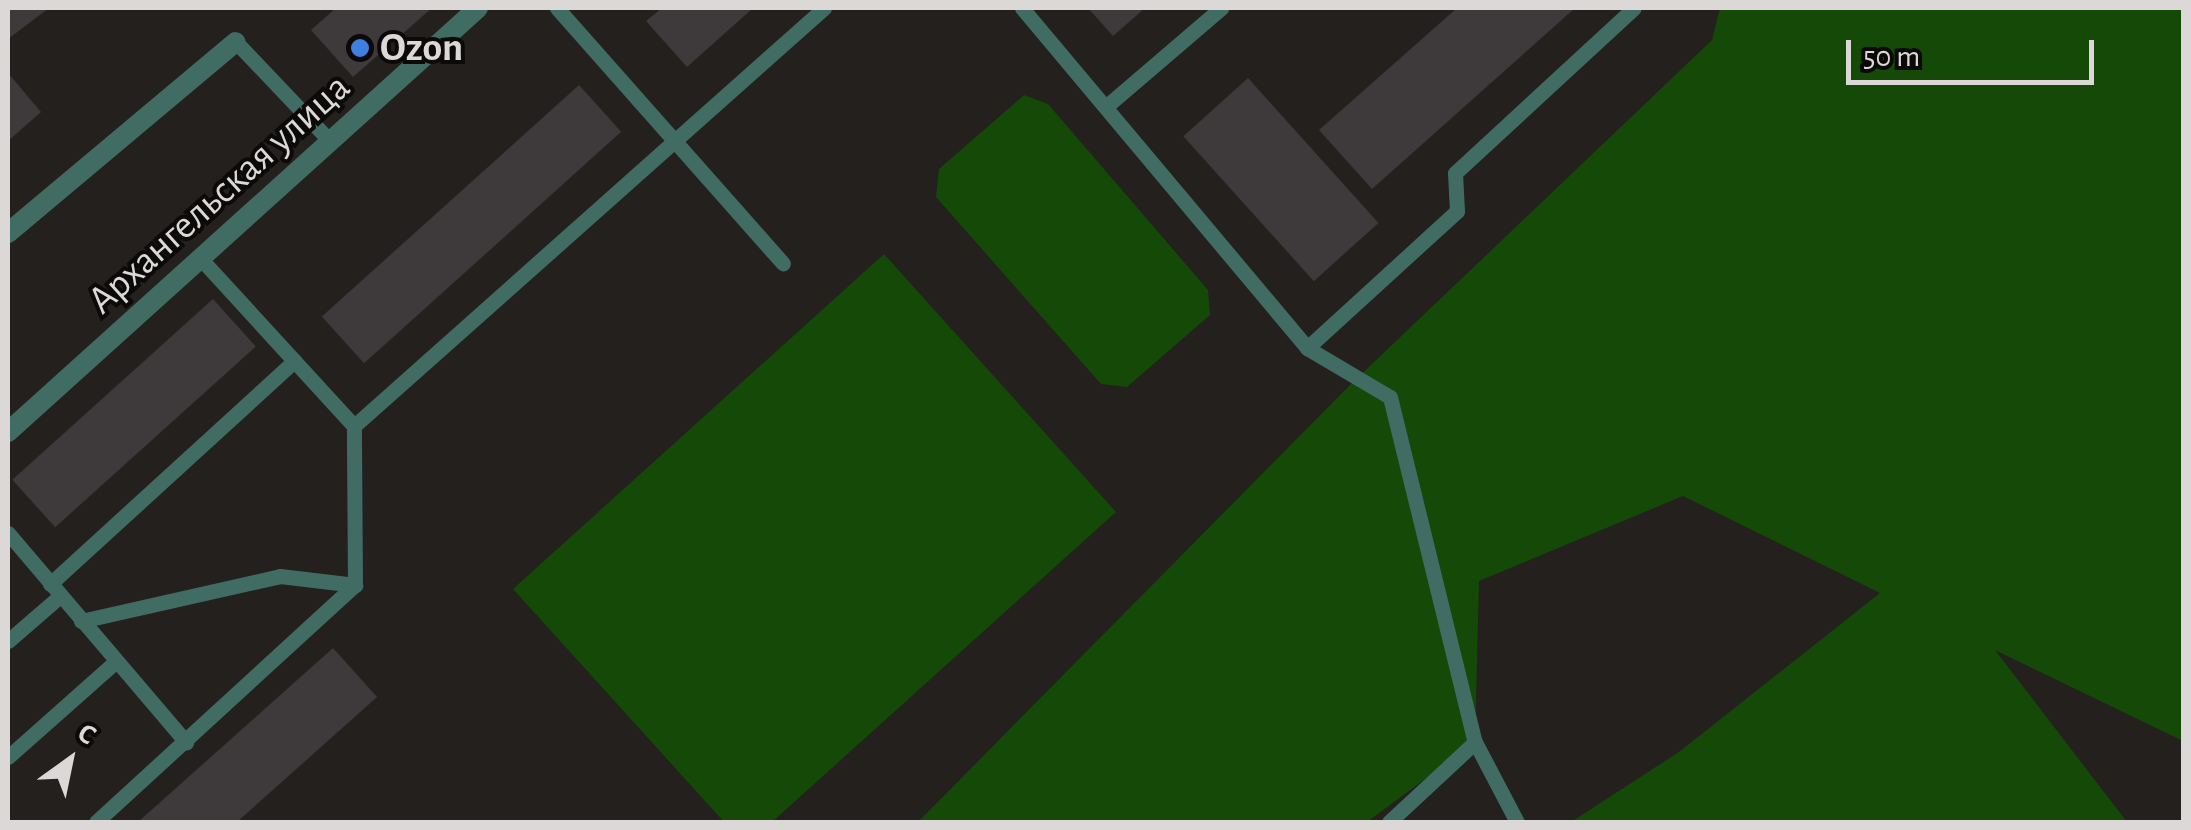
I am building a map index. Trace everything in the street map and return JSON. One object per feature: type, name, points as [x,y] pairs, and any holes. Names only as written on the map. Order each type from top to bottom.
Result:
[{"type":"street","name":"Архангельская улица","points":[[8,432],[478,8]]},
{"type":"street","points":[[8,234],[236,42]]},
{"type":"lane","points":[[557,8],[783,263]]},
{"type":"lane","points":[[354,426],[824,8]]},
{"type":"lane","points":[[1022,8],[1108,104],[1307,348],[1390,397],[1475,742],[1517,822]]},
{"type":"lane","points":[[1108,104],[1221,8]]},
{"type":"lane","points":[[1307,348],[1457,210],[1456,174],[1634,8]]},
{"type":"lane","points":[[236,42],[329,140]]},
{"type":"lane","points":[[96,822],[355,585],[354,426],[201,259]]},
{"type":"lane","points":[[8,642],[55,590],[294,361]]},
{"type":"lane","points":[[8,533],[186,742]]},
{"type":"lane","points":[[81,621],[280,576],[355,585]]},
{"type":"lane","points":[[8,758],[116,662]]},
{"type":"lane","points":[[1389,822],[1475,742]]},
{"type":"green space","points":[[1720,8],[2183,8],[2183,741],[1995,650],[2127,822],[1571,822],[1679,752],[1880,593],[1683,496],[1479,581],[1475,742],[1367,822],[918,822],[1351,384],[1712,40]]},
{"type":"green space","points":[[1024,95],[1048,104],[1208,290],[1210,315],[1127,387],[1101,384],[936,197],[939,169]]},
{"type":"green space","points":[[884,254],[1116,512],[772,822],[724,822],[513,589]]},
{"type":"building","points":[[8,8],[49,8],[8,39]]},
{"type":"building","points":[[336,8],[432,8],[353,77],[311,30]]},
{"type":"building","points":[[662,8],[753,8],[687,67],[646,21]]},
{"type":"building","points":[[1088,8],[1145,8],[1113,36]]},
{"type":"building","points":[[1457,8],[1575,8],[1372,189],[1319,130]]},
{"type":"building","points":[[8,73],[41,112],[8,141]]},
{"type":"building","points":[[1248,78],[1378,223],[1314,281],[1183,136]]},
{"type":"building","points":[[579,85],[621,132],[364,363],[322,317]]},
{"type":"building","points":[[213,299],[256,347],[55,527],[12,480]]},
{"type":"building","points":[[333,648],[377,697],[237,822],[138,822]]},
{"type":"place","name":"Ozon","points":[[360,48]]}]
